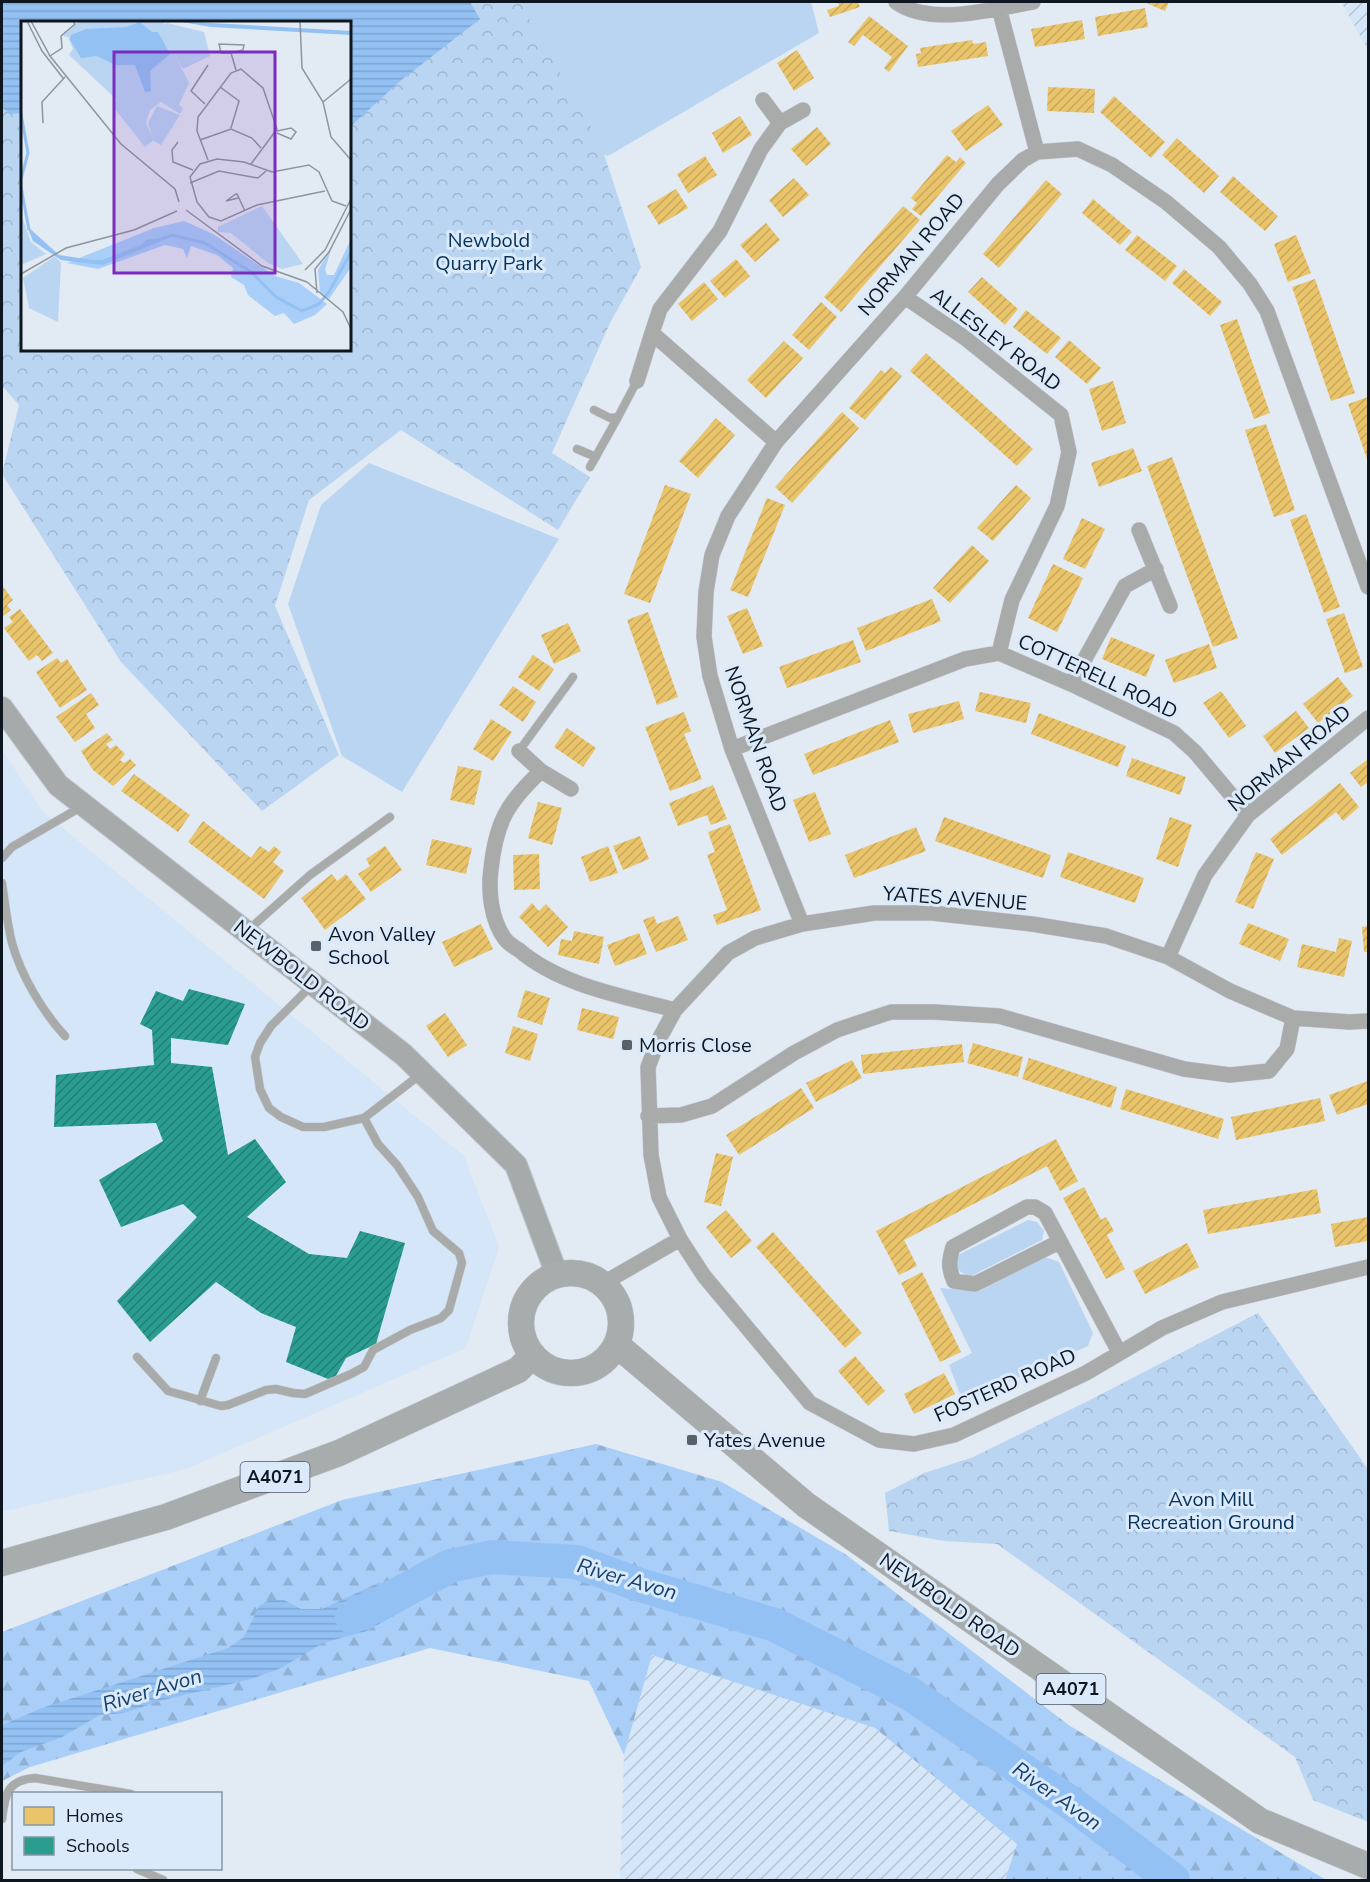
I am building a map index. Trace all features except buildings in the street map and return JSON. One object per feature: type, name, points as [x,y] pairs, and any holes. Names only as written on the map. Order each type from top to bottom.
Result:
[{"type":"highway","points":[[573,1273],[588,1276],[602,1284],[614,1296],[620,1311],[621,1328],[617,1344],[601,1363],[578,1373],[561,1372],[546,1366],[533,1355],[525,1341],[522,1325],[524,1309],[531,1294],[542,1282],[557,1275],[573,1273]]},
{"type":"highway","name":"NEWBOLD ROAD","points":[[617,1344],[806,1505],[1260,1821],[1368,1866]]},
{"type":"highway","name":"A4071","points":[[2,1563],[166,1517],[339,1453],[518,1370],[533,1355]]},
{"type":"main road","name":"NEWBOLD ROAD","points":[[2,708],[58,784],[404,1055],[516,1165],[557,1275]]},
{"type":"street","points":[[897,2],[907,9],[925,14],[948,14],[1033,2]]},
{"type":"street","points":[[999,8],[1037,152],[1078,149],[1112,165],[1166,202],[1219,247],[1250,284],[1267,311],[1368,587]]},
{"type":"street","points":[[763,100],[780,123]]},
{"type":"street","points":[[637,381],[660,309],[720,231],[761,149],[780,123],[803,110]]},
{"type":"street","name":"NORMAN ROAD","points":[[802,924],[732,749],[710,676],[704,637],[706,592],[712,555],[728,516],[776,442],[905,297],[998,183],[1023,160],[1037,152]]},
{"type":"street","name":"ALLESLEY ROAD","points":[[905,297],[965,338],[1061,416],[1069,452],[1057,506],[1012,600],[999,653]]},
{"type":"street","points":[[652,333],[776,442]]},
{"type":"street","points":[[1139,530],[1170,606]]},
{"type":"street","points":[[1071,684],[1125,586],[1156,569]]},
{"type":"street","name":"COTTERELL ROAD","points":[[732,749],[964,659],[999,653],[1174,733],[1195,752],[1248,815]]},
{"type":"street","name":"NORMAN ROAD","points":[[1168,957],[1205,875],[1248,815],[1368,718]]},
{"type":"street","points":[[519,751],[541,771],[571,789]]},
{"type":"street","points":[[541,771],[527,784],[504,815],[494,840],[490,875],[490,905],[504,938],[533,963],[584,985],[675,1010]]},
{"type":"street","name":"YATES AVENUE","points":[[739,1317],[704,1276],[680,1239],[659,1197],[651,1155],[648,1067],[658,1041],[675,1010],[728,953],[755,938],[802,924],[874,914],[932,914],[1032,924],[1106,936],[1168,957],[1230,992],[1293,1018],[1368,1021]]},
{"type":"street","points":[[648,1116],[681,1115],[712,1106],[802,1048],[837,1030],[891,1012],[999,1016],[1184,1069],[1230,1075],[1269,1071],[1287,1049],[1293,1018]]},
{"type":"street","points":[[1059,1242],[975,1284],[954,1281],[950,1274],[948,1261],[953,1246],[1027,1207],[1035,1207],[1045,1213],[1119,1352]]},
{"type":"street","points":[[602,1284],[680,1239]]},
{"type":"street","name":"FOSTERD ROAD","points":[[739,1317],[810,1403],[879,1440],[914,1444],[954,1435],[1086,1373],[1162,1328],[1222,1302],[1368,1267]]},
{"type":"lane","points":[[590,467],[637,381]]},
{"type":"lane","points":[[594,410],[610,418],[618,417]]},
{"type":"lane","points":[[577,449],[596,457]]},
{"type":"lane","points":[[519,751],[573,677]]},
{"type":"lane","points":[[2,858],[12,848],[84,805]]},
{"type":"lane","points":[[246,932],[310,875],[390,817]]},
{"type":"lane","points":[[2,883],[13,946],[43,1007],[65,1036]]},
{"type":"lane","points":[[313,984],[271,1026],[260,1043],[255,1057],[260,1089],[269,1108],[303,1127],[324,1127],[364,1118],[422,1073]]},
{"type":"lane","points":[[137,1357],[168,1390],[221,1406],[266,1390],[276,1389],[305,1394],[364,1367],[373,1350],[410,1330],[441,1318],[449,1310],[462,1263],[459,1253],[433,1231],[418,1197],[397,1165],[378,1144],[364,1118]]},
{"type":"lane","points":[[200,1401],[216,1358]]},
{"type":"lane","points":[[2,1819],[4,1799],[12,1785],[21,1779],[35,1778],[119,1792]]},
{"type":"lane","points":[[139,1870],[163,1881]]},
{"type":"shaded area","points":[[1341,2],[1368,2],[1368,50]]},
{"type":"shaded area","points":[[2,750],[44,813],[464,1156],[499,1247],[466,1348],[186,1469],[2,1512]]},
{"type":"shaded area","points":[[652,1655],[875,1728],[1017,1844],[1005,1880],[620,1880],[624,1755]]},
{"type":"green space","name":"Newbold Quarry Park","points":[[2,2],[520,2],[601,145],[641,267],[610,323],[552,453],[590,477],[558,530],[401,430],[309,500],[275,606],[339,755],[262,811],[121,662],[2,474],[19,405],[2,386]]},
{"type":"green space","points":[[470,2],[811,2],[819,33],[608,156],[587,149]]},
{"type":"green space","points":[[369,463],[559,539],[402,792],[342,756],[288,604],[321,505]]},
{"type":"green space","points":[[1028,1220],[1037,1222],[1044,1231],[1042,1240],[971,1276],[958,1269],[957,1262],[960,1254]]},
{"type":"green space","points":[[1045,1257],[1059,1262],[1093,1333],[1088,1346],[963,1402],[949,1365],[972,1353],[940,1288],[980,1291]]},
{"type":"green space","name":"Avon Mill Recreation Ground","points":[[1258,1313],[1368,1469],[1368,1822],[1313,1800],[1295,1757],[997,1544],[944,1541],[889,1531],[885,1493],[924,1473],[971,1458],[1086,1402]]},
{"type":"green space","points":[[596,1444],[722,1482],[845,1554],[1070,1726],[1326,1880],[1005,1880],[1017,1844],[875,1728],[652,1655],[624,1755],[589,1681],[430,1648],[30,1767],[2,1781],[2,1632],[342,1500]]},
{"type":"water","points":[[2,2],[470,2],[480,19],[399,82],[351,126],[351,21],[21,21],[21,113],[11,114],[2,108]]},
{"type":"water","points":[[380,1582],[404,1610],[367,1631],[323,1643],[281,1668],[251,1679],[163,1700],[124,1713],[100,1715],[62,1737],[21,1752],[2,1766],[2,1725],[42,1708],[228,1648],[244,1637],[259,1606],[269,1600],[284,1600],[301,1609],[322,1609]]},
{"type":"waterway","name":"River Avon","points":[[352,1617],[450,1566],[492,1557],[577,1562],[637,1584],[775,1625],[909,1693],[1071,1803],[1173,1880]]},
{"type":"place","name":"Avon Valley School","points":[[316,946]]},
{"type":"place","name":"Morris Close","points":[[627,1045]]},
{"type":"place","name":"Yates Avenue","points":[[692,1440]]}]
